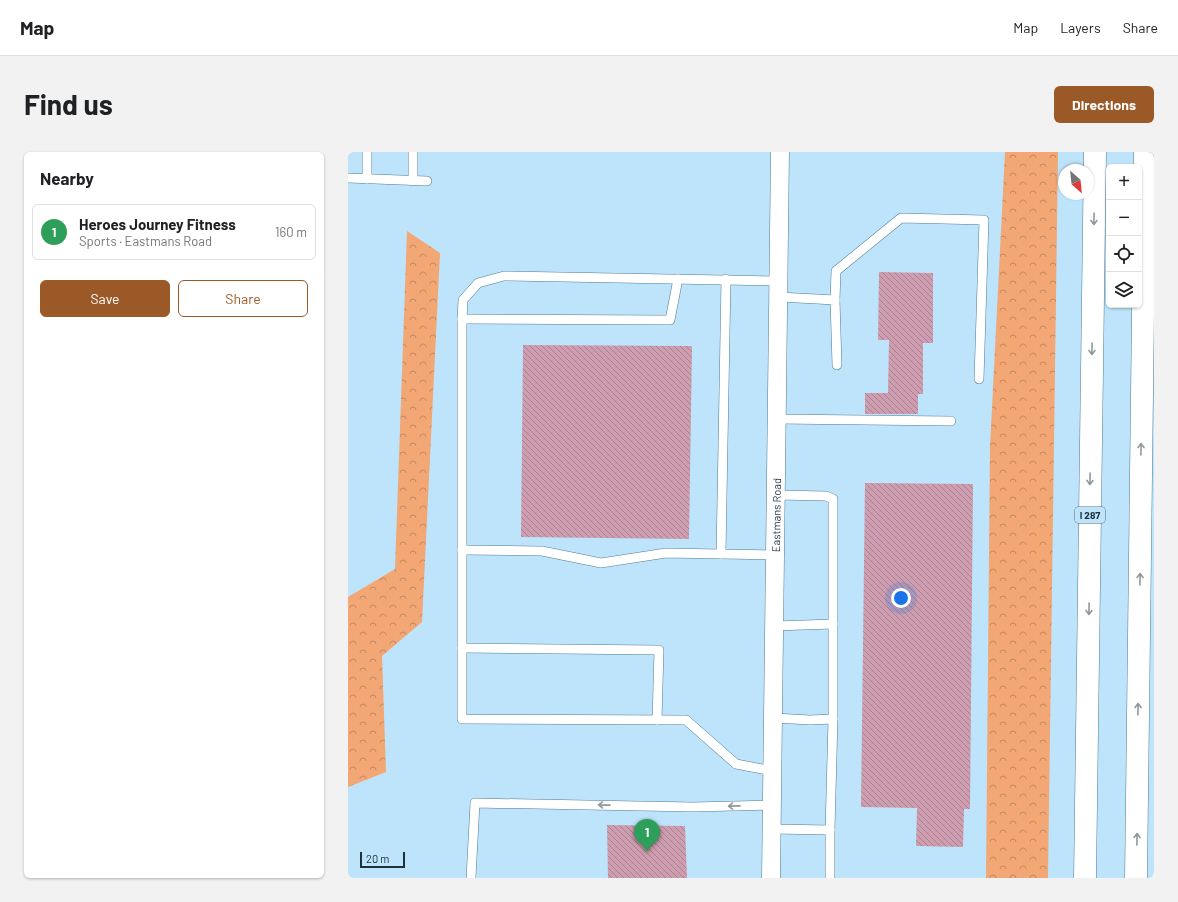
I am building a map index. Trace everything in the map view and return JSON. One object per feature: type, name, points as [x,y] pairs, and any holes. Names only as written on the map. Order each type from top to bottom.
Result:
[{"type":"highway","name":"I 287","points":[[1085,878],[1095,152]]},
{"type":"highway","points":[[1136,878],[1145,152]]},
{"type":"street","name":"Eastmans Road","points":[[771,878],[780,152]]},
{"type":"lane","points":[[367,152],[367,179]]},
{"type":"lane","points":[[413,152],[413,181]]},
{"type":"lane","points":[[348,178],[427,181]]},
{"type":"lane","points":[[836,365],[836,271],[901,218],[984,220],[979,378]]},
{"type":"lane","points":[[773,772],[736,764],[686,720],[462,719],[463,300],[478,283],[504,276],[726,280],[835,300]]},
{"type":"lane","points":[[462,318],[670,320],[678,279]]},
{"type":"lane","points":[[721,554],[726,280]]},
{"type":"lane","points":[[777,419],[951,421]]},
{"type":"lane","points":[[776,495],[826,496],[833,499],[833,720],[830,878]]},
{"type":"lane","points":[[462,550],[542,551],[600,563],[666,553],[776,555]]},
{"type":"lane","points":[[775,626],[833,624]]},
{"type":"lane","points":[[462,648],[659,650],[657,720]]},
{"type":"lane","points":[[774,718],[833,720]]},
{"type":"lane","points":[[471,878],[475,803],[693,807],[773,805]]},
{"type":"lane","points":[[772,829],[830,830]]},
{"type":"green space","points":[[1005,152],[1058,152],[1048,878],[986,878],[990,447]]},
{"type":"green space","points":[[407,231],[440,253],[422,622],[382,656],[386,772],[348,787],[348,597],[395,569]]},
{"type":"building","points":[[879,272],[933,273],[933,343],[923,343],[923,394],[918,394],[918,414],[865,414],[865,393],[888,393],[889,340],[878,340]]},
{"type":"building","points":[[523,345],[692,346],[689,539],[521,537]]},
{"type":"building","points":[[865,483],[973,484],[970,809],[964,809],[963,847],[916,846],[917,808],[861,807]]},
{"type":"building","points":[[607,825],[685,826],[687,878],[608,878]]},
{"type":"place","name":"Heroes Journey Fitness","points":[[647,852]]}]
